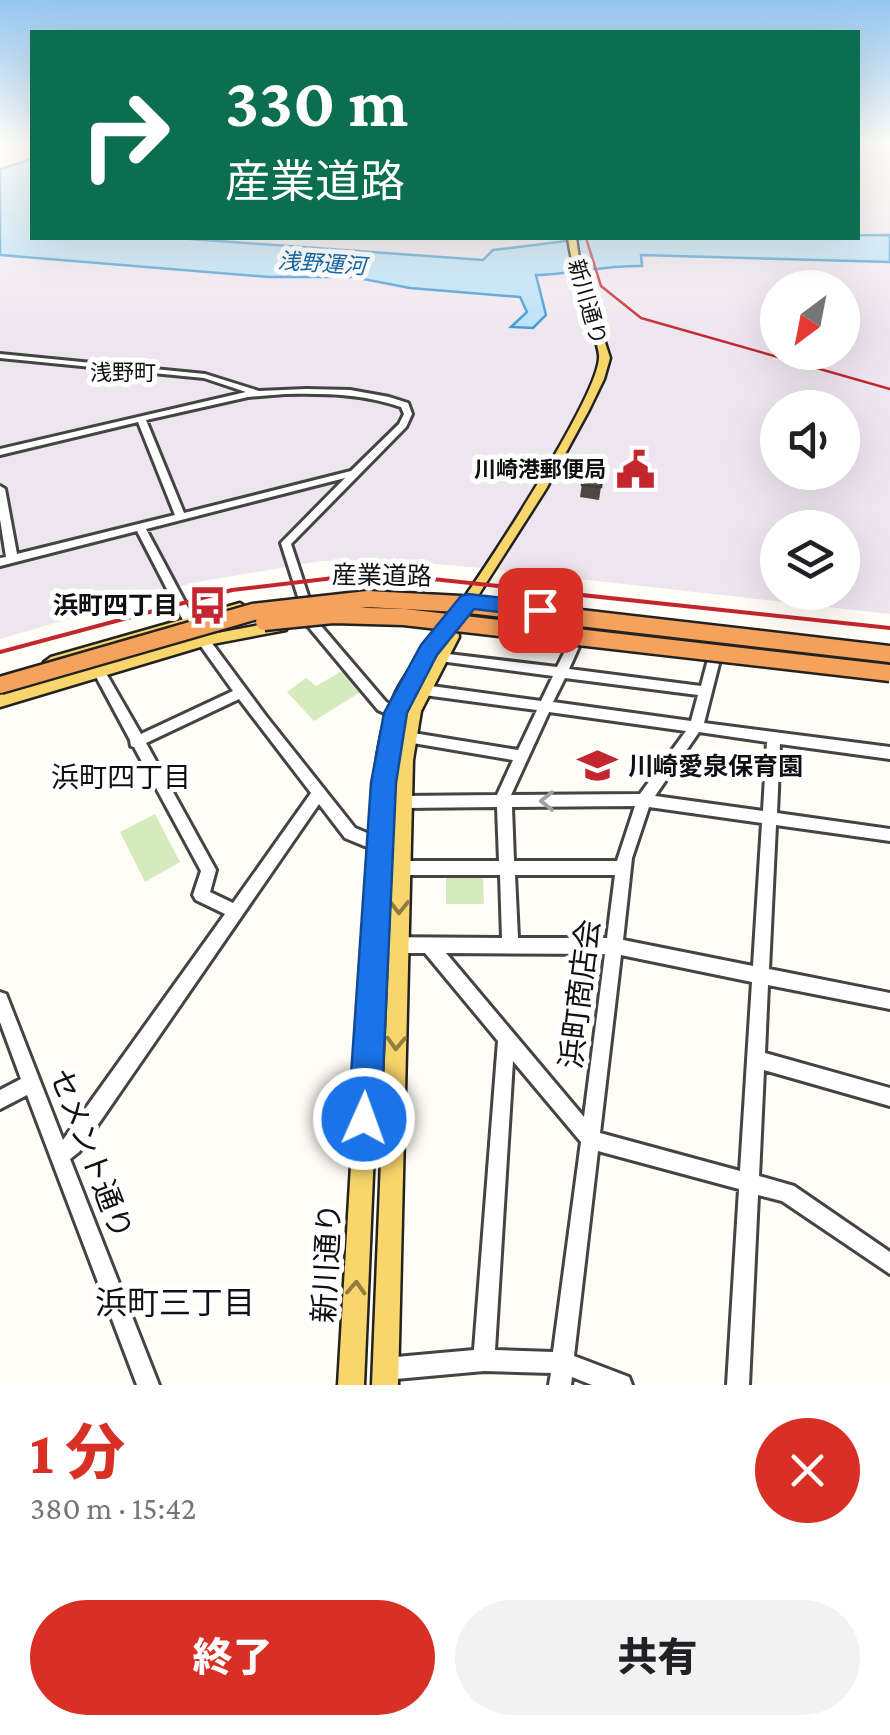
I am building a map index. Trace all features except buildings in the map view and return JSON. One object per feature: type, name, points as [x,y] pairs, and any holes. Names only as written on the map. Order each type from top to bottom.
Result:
[{"type":"highway","points":[[0,681],[219,620],[295,605],[396,599],[890,658]]},
{"type":"highway","points":[[519,611],[624,630],[842,657]]},
{"type":"highway","points":[[0,697],[170,643],[283,619],[381,616],[890,675]]},
{"type":"highway","points":[[507,628],[890,658]]},
{"type":"main road","name":"新川通り","points":[[351,1385],[379,845],[395,713],[428,650],[468,601],[590,395],[604,364],[572,240]]},
{"type":"main road","name":"産業道路","points":[[0,681],[189,621],[300,599],[396,596],[721,632],[890,658]]},
{"type":"main road","name":"産業道路","points":[[0,697],[207,640],[311,622],[389,620],[890,675]]},
{"type":"main road","name":"新川通り","points":[[385,1377],[399,868],[407,737],[424,690],[452,637],[452,624]]},
{"type":"street","points":[[0,356],[205,376],[259,393]]},
{"type":"street","points":[[0,452],[259,393],[361,397],[404,406],[408,414],[403,425],[286,542],[300,599],[311,622],[382,706],[395,713]]},
{"type":"street","points":[[141,419],[180,516]]},
{"type":"street","points":[[0,489],[6,560],[352,474]]},
{"type":"street","points":[[140,527],[189,621],[207,640],[318,794],[350,833],[379,845]]},
{"type":"street","name":"浜町商店会","points":[[562,1374],[623,868],[644,800],[696,727],[721,632]]},
{"type":"street","points":[[510,944],[503,801],[576,640]]},
{"type":"street","points":[[440,657],[705,692]]},
{"type":"street","points":[[98,672],[210,870],[201,894],[236,912]]},
{"type":"street","points":[[424,690],[890,752]]},
{"type":"street","points":[[136,742],[242,692]]},
{"type":"street","points":[[738,1385],[774,736]]},
{"type":"street","points":[[407,737],[521,756]]},
{"type":"street","points":[[58,1156],[72,1145],[318,794]]},
{"type":"street","points":[[404,802],[644,800],[890,835]]},
{"type":"street","points":[[399,868],[623,868]]},
{"type":"street","points":[[373,944],[614,946],[890,1001]]},
{"type":"street","points":[[430,947],[590,1139],[797,1198],[890,1264]]},
{"type":"street","name":"セメント通り","points":[[0,1000],[148,1385]]},
{"type":"street","points":[[484,1360],[506,1042]]},
{"type":"street","points":[[757,1059],[890,1097]]},
{"type":"street","points":[[0,1100],[31,1082]]},
{"type":"street","points":[[385,1377],[484,1360],[621,1385]]},
{"type":"shaded area","points":[[860,208],[890,208],[890,235],[860,234]]},
{"type":"shaded area","points":[[205,240],[590,240],[494,250],[483,260]]},
{"type":"shaded area","points":[[0,255],[269,277],[353,277],[410,288],[521,297],[533,328],[536,275],[571,274],[609,265],[642,266],[640,255],[890,262],[890,614],[855,610],[860,610],[860,510],[760,510],[760,599],[389,560],[321,561],[192,583],[0,639]]},
{"type":"green space","points":[[342,671],[362,691],[314,721],[287,692],[306,678],[316,686]]},
{"type":"green space","points":[[155,814],[180,862],[145,882],[120,832]]},
{"type":"green space","points":[[446,872],[483,872],[484,904],[446,904]]},
{"type":"water","name":"浅野運河","points":[[0,208],[30,208],[30,240],[205,240],[483,260],[493,250],[574,240],[860,240],[860,235],[890,235],[890,262],[641,255],[642,266],[536,275],[546,315],[533,328],[511,327],[527,312],[520,297],[410,288],[353,277],[269,277],[0,255]]},
{"type":"railway","points":[[587,240],[601,286],[641,318],[890,389]]},
{"type":"railway","points":[[0,652],[232,590],[376,573],[890,628]]},
{"type":"place","name":"川崎港郵便局","points":[[636,469]]},
{"type":"place","name":"浜町四丁目","points":[[208,605]]},
{"type":"place","name":"川崎愛泉保育園","points":[[598,766]]},
{"type":"district","name":"浅野町","points":[[123,372]]},
{"type":"district","name":"浜町四丁目","points":[[121,777]]},
{"type":"district","name":"浜町三丁目","points":[[175,1303]]},
{"type":"route","points":[[364,1119],[383,783],[395,713],[428,650],[468,601],[540,610]]}]
